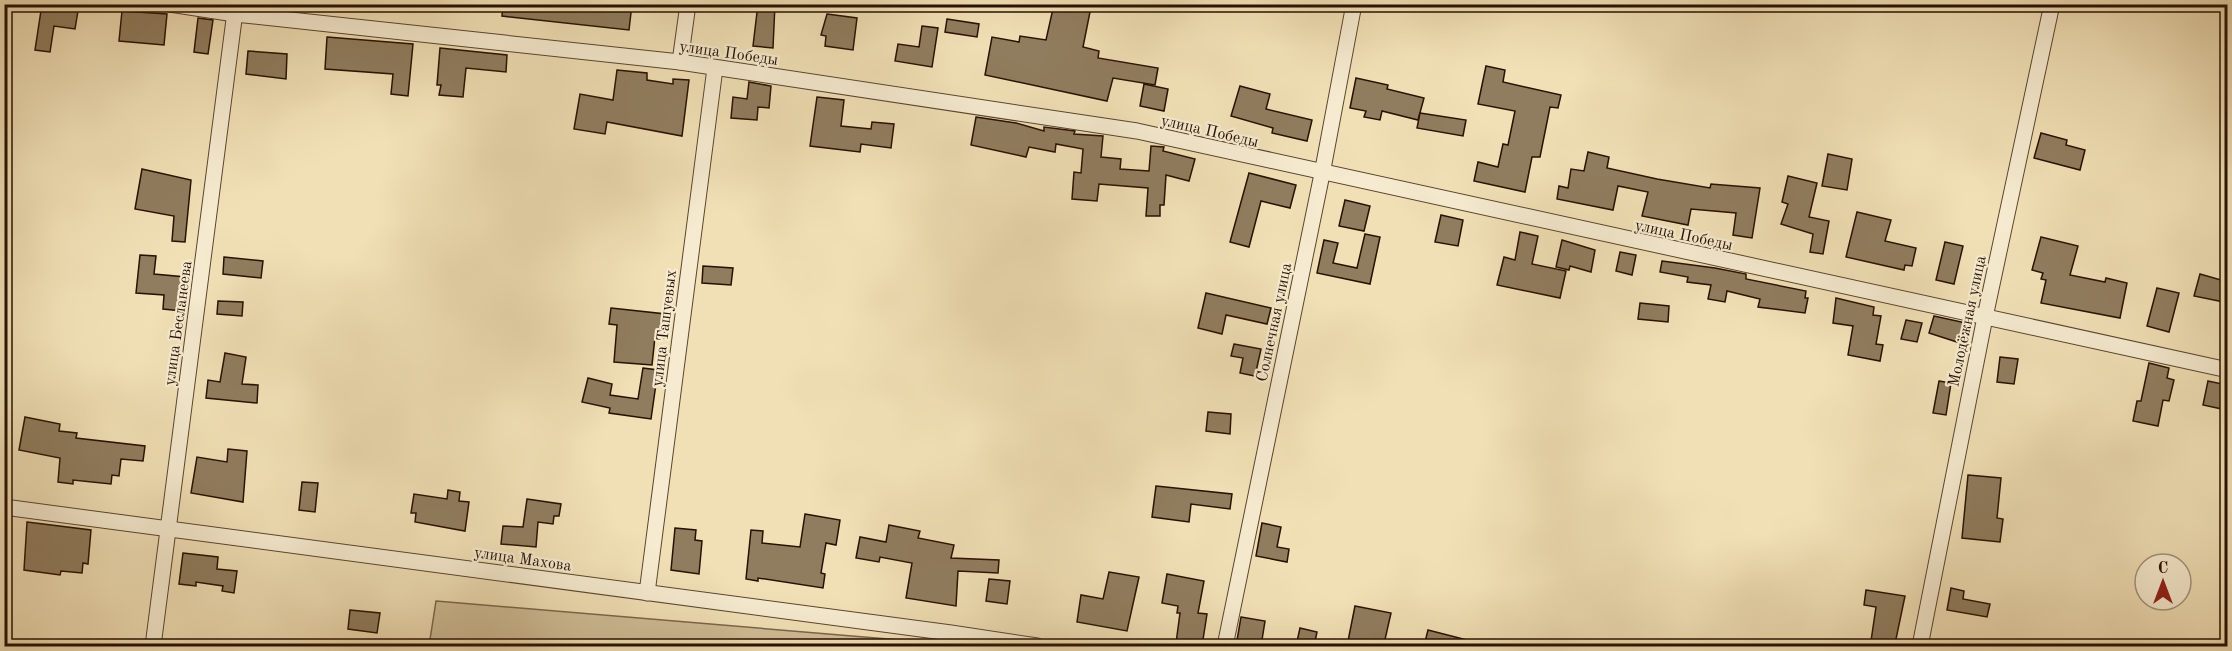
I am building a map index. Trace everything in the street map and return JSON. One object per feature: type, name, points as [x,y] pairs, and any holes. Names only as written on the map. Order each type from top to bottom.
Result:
[{"type":"street","name":"улица Победы","points":[[170,4],[236,9],[680,62],[1137,132],[2228,370]]},
{"type":"street","points":[[680,62],[688,4]]},
{"type":"street","name":"Солнечная улица","points":[[1225,646],[1322,174],[1354,4]]},
{"type":"street","name":"Молодёжная улица","points":[[1920,646],[1985,317],[2052,4]]},
{"type":"street","name":"улица Бесланеева","points":[[153,646],[236,9]]},
{"type":"street","name":"улица Ташуевых","points":[[647,593],[715,68]]},
{"type":"street","name":"улица Махова","points":[[4,507],[647,593],[951,640],[1038,646]]},
{"type":"shaded area","points":[[436,601],[900,640],[903,646],[429,646]]},
{"type":"building","points":[[42,4],[76,4],[78,11],[75,29],[54,26],[50,52],[35,50]]},
{"type":"building","points":[[503,4],[570,9],[571,4],[632,4],[629,30],[502,16]]},
{"type":"building","points":[[758,4],[775,4],[773,48],[753,46]]},
{"type":"building","points":[[1054,4],[1091,7],[1083,47],[1099,51],[1098,58],[1158,68],[1155,85],[1113,78],[1107,101],[985,75],[992,37],[1019,42],[1020,36],[1046,40]]},
{"type":"building","points":[[122,11],[167,14],[164,45],[119,41]]},
{"type":"building","points":[[827,14],[857,18],[853,50],[825,46],[826,36],[821,35]]},
{"type":"building","points":[[198,18],[213,20],[208,54],[194,52]]},
{"type":"building","points":[[947,19],[979,24],[977,37],[945,32]]},
{"type":"building","points":[[922,26],[938,28],[932,67],[895,61],[898,44],[919,47]]},
{"type":"building","points":[[327,37],[413,44],[408,96],[391,94],[393,74],[325,69]]},
{"type":"building","points":[[440,48],[507,55],[506,72],[466,68],[463,97],[439,95],[441,85],[437,85]]},
{"type":"building","points":[[248,51],[287,54],[286,79],[246,74]]},
{"type":"building","points":[[1486,66],[1505,70],[1503,82],[1561,95],[1558,108],[1550,107],[1540,157],[1532,157],[1525,192],[1474,181],[1478,162],[1498,167],[1503,144],[1508,145],[1515,111],[1478,104]]},
{"type":"building","points":[[617,70],[647,73],[647,80],[673,84],[673,79],[689,80],[682,136],[607,122],[605,134],[574,129],[580,94],[613,100]]},
{"type":"building","points":[[1356,78],[1388,85],[1387,89],[1424,98],[1418,120],[1382,111],[1380,120],[1364,117],[1366,111],[1350,108]]},
{"type":"building","points":[[749,82],[771,86],[769,108],[758,107],[757,120],[731,118],[733,97],[747,99]]},
{"type":"building","points":[[1144,84],[1168,89],[1164,111],[1140,106]]},
{"type":"building","points":[[1240,86],[1270,94],[1266,109],[1312,120],[1307,141],[1272,133],[1273,128],[1231,116]]},
{"type":"building","points":[[817,97],[844,100],[841,126],[871,129],[872,122],[894,124],[891,148],[861,144],[860,152],[810,146]]},
{"type":"building","points":[[1420,113],[1466,120],[1463,136],[1417,128]]},
{"type":"building","points":[[976,117],[1016,123],[1044,131],[1044,127],[1075,131],[1074,134],[1103,136],[1101,157],[1121,159],[1120,169],[1149,171],[1151,146],[1164,147],[1163,151],[1195,159],[1189,181],[1166,175],[1164,205],[1160,205],[1160,216],[1146,216],[1148,188],[1099,184],[1097,201],[1072,199],[1074,172],[1081,173],[1083,149],[1056,144],[1055,152],[1029,147],[1026,157],[971,145]]},
{"type":"building","points":[[2041,133],[2067,140],[2066,145],[2085,150],[2080,170],[2034,158]]},
{"type":"building","points":[[1588,152],[1609,157],[1607,168],[1657,179],[1710,188],[1711,184],[1760,188],[1752,238],[1733,235],[1736,213],[1691,209],[1688,225],[1642,216],[1648,192],[1618,186],[1613,210],[1557,199],[1559,186],[1568,188],[1571,169],[1584,171]]},
{"type":"building","points":[[1828,154],[1852,159],[1847,190],[1822,186]]},
{"type":"building","points":[[142,169],[191,180],[185,242],[172,241],[174,216],[135,209]]},
{"type":"building","points":[[1249,173],[1296,185],[1290,208],[1261,201],[1249,247],[1230,242]]},
{"type":"building","points":[[1788,176],[1817,183],[1809,217],[1829,221],[1823,254],[1810,252],[1813,234],[1781,224],[1788,204],[1782,202]]},
{"type":"building","points":[[1345,200],[1370,206],[1364,231],[1339,226]]},
{"type":"building","points":[[1857,212],[1891,220],[1885,241],[1916,248],[1912,266],[1905,265],[1904,270],[1846,257]]},
{"type":"building","points":[[1441,215],[1463,220],[1458,246],[1435,242]]},
{"type":"building","points":[[1520,232],[1538,236],[1532,264],[1566,271],[1560,298],[1497,285],[1504,257],[1515,260]]},
{"type":"building","points":[[1365,234],[1380,237],[1370,284],[1317,273],[1324,240],[1338,243],[1333,263],[1357,268]]},
{"type":"building","points":[[2041,237],[2078,246],[2070,275],[2105,282],[2106,278],[2127,283],[2120,318],[2041,303],[2046,280],[2041,279],[2043,273],[2032,270]]},
{"type":"building","points":[[1562,240],[1595,250],[1591,272],[1570,266],[1569,270],[1556,267]]},
{"type":"building","points":[[1945,242],[1963,246],[1954,284],[1936,280]]},
{"type":"building","points":[[1620,252],[1636,255],[1632,275],[1616,271]]},
{"type":"building","points":[[140,255],[156,256],[154,274],[186,277],[182,311],[163,309],[164,295],[136,293]]},
{"type":"building","points":[[224,257],[263,261],[261,278],[223,274]]},
{"type":"building","points":[[1662,261],[1746,274],[1746,279],[1806,291],[1805,298],[1808,298],[1805,313],[1758,307],[1760,299],[1727,291],[1725,302],[1708,299],[1711,285],[1687,282],[1688,277],[1660,272]]},
{"type":"building","points":[[703,266],[733,268],[731,285],[702,283]]},
{"type":"building","points":[[2200,274],[2228,282],[2224,302],[2194,296]]},
{"type":"building","points":[[2157,288],[2179,293],[2169,332],[2147,326]]},
{"type":"building","points":[[1206,293],[1271,308],[1267,324],[1226,315],[1222,334],[1198,328]]},
{"type":"building","points":[[1836,298],[1874,307],[1873,315],[1881,316],[1876,344],[1883,345],[1880,361],[1848,355],[1853,326],[1833,323]]},
{"type":"building","points":[[218,301],[243,302],[242,316],[217,314]]},
{"type":"building","points":[[1640,303],[1669,306],[1668,322],[1638,319]]},
{"type":"building","points":[[611,308],[666,314],[664,338],[655,337],[652,365],[614,362],[617,325],[609,324]]},
{"type":"building","points":[[1934,316],[1966,323],[1960,343],[1929,333]]},
{"type":"building","points":[[1906,320],[1922,323],[1917,342],[1901,339]]},
{"type":"building","points":[[1234,344],[1261,349],[1255,376],[1240,373],[1243,358],[1231,356]]},
{"type":"building","points":[[225,353],[246,357],[242,384],[258,385],[257,403],[206,398],[208,380],[220,382]]},
{"type":"building","points":[[2000,357],[2018,359],[2014,384],[1997,382]]},
{"type":"building","points":[[2149,363],[2169,368],[2167,378],[2174,380],[2169,401],[2163,400],[2158,426],[2133,421],[2137,401],[2141,401]]},
{"type":"building","points":[[643,368],[658,370],[651,419],[609,413],[610,408],[582,402],[588,378],[612,384],[610,395],[638,399]]},
{"type":"building","points":[[1939,381],[1951,383],[1946,415],[1933,413]]},
{"type":"building","points":[[2208,381],[2227,385],[2222,409],[2203,405]]},
{"type":"building","points":[[1208,412],[1231,414],[1230,434],[1206,431]]},
{"type":"building","points":[[25,417],[60,424],[59,431],[77,433],[76,438],[145,446],[143,461],[121,459],[119,476],[112,475],[111,484],[73,480],[73,484],[58,482],[60,458],[19,450]]},
{"type":"building","points":[[228,449],[247,451],[243,502],[191,493],[197,457],[227,462]]},
{"type":"building","points":[[1968,475],[2001,478],[1997,518],[2003,519],[2000,542],[1962,538]]},
{"type":"building","points":[[302,482],[318,483],[315,512],[299,510]]},
{"type":"building","points":[[1156,486],[1232,494],[1230,509],[1191,504],[1189,522],[1152,517]]},
{"type":"building","points":[[448,490],[460,492],[459,501],[469,502],[465,531],[415,522],[416,513],[411,513],[414,494],[447,499]]},
{"type":"building","points":[[527,499],[561,504],[559,516],[554,516],[553,524],[538,522],[536,547],[501,544],[503,526],[523,527]]},
{"type":"building","points":[[805,514],[840,520],[836,545],[826,543],[821,573],[825,574],[823,588],[758,578],[758,581],[746,579],[751,530],[763,531],[762,543],[800,547]]},
{"type":"building","points":[[27,522],[91,530],[88,564],[83,563],[82,573],[61,571],[60,575],[24,570]]},
{"type":"building","points":[[1262,523],[1281,527],[1277,547],[1289,549],[1287,562],[1256,556]]},
{"type":"building","points":[[889,525],[920,531],[918,538],[954,545],[951,558],[999,560],[998,573],[958,571],[956,606],[906,598],[912,563],[880,557],[879,562],[856,558],[860,537],[886,542]]},
{"type":"building","points":[[675,528],[696,530],[695,540],[702,541],[699,574],[671,570]]},
{"type":"building","points":[[183,553],[218,557],[217,569],[237,571],[234,593],[222,591],[223,586],[196,582],[196,586],[179,584]]},
{"type":"building","points":[[1109,572],[1139,577],[1127,631],[1077,622],[1081,595],[1103,599]]},
{"type":"building","points":[[1167,574],[1204,581],[1198,613],[1207,614],[1202,646],[1176,643],[1180,613],[1177,613],[1178,606],[1162,603]]},
{"type":"building","points":[[989,579],[1010,581],[1007,604],[986,601]]},
{"type":"building","points":[[1951,588],[1964,591],[1963,599],[1990,604],[1987,617],[1947,610]]},
{"type":"building","points":[[1866,590],[1905,596],[1895,644],[1871,641],[1876,607],[1864,605]]},
{"type":"building","points":[[1355,606],[1391,613],[1384,644],[1372,642],[1371,646],[1347,646]]},
{"type":"building","points":[[350,610],[380,613],[377,633],[348,629]]},
{"type":"building","points":[[1241,617],[1265,621],[1261,646],[1236,646]]},
{"type":"building","points":[[1300,628],[1317,632],[1314,646],[1296,646]]},
{"type":"building","points":[[1428,630],[1475,642],[1474,646],[1424,646]]}]
